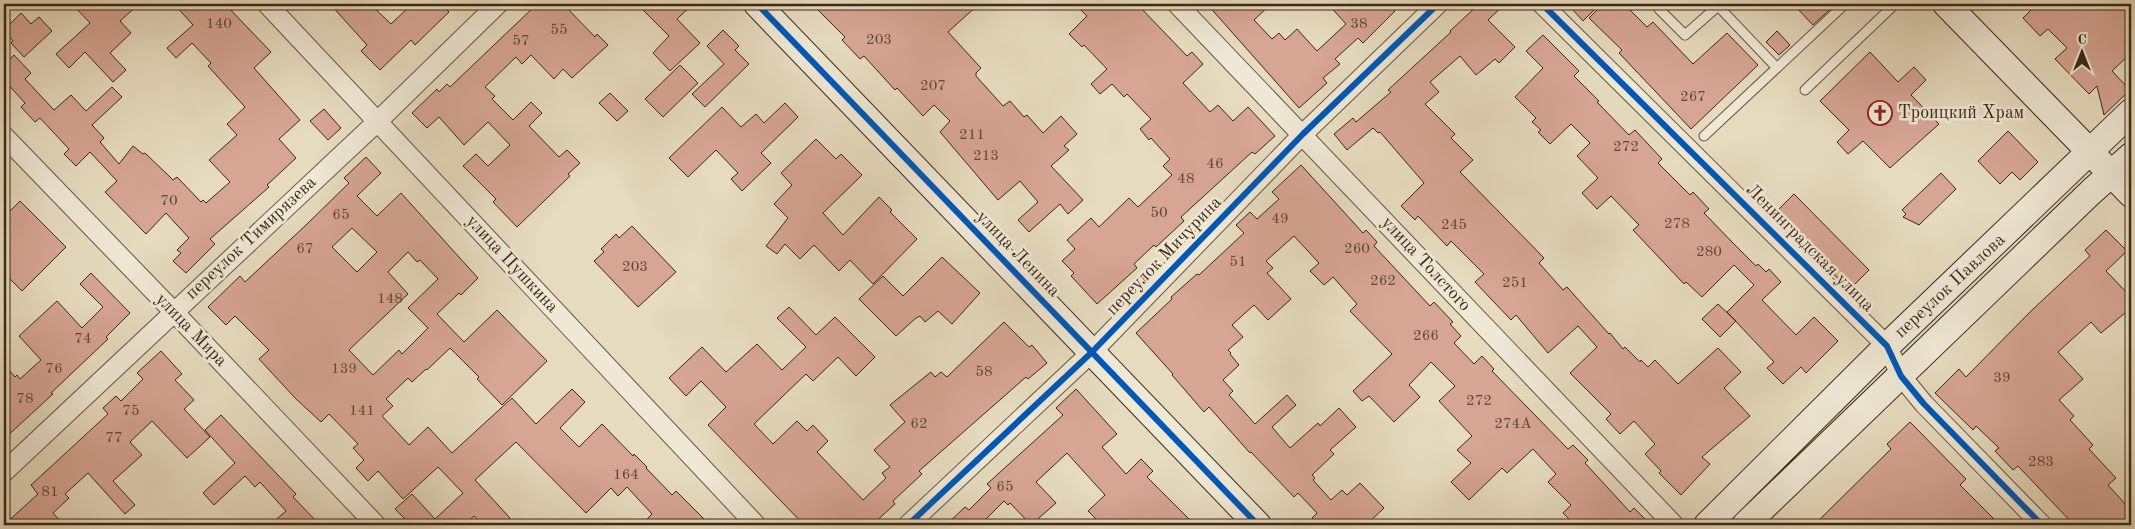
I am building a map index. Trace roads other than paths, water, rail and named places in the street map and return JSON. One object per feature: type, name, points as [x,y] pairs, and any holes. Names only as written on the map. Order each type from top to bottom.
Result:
[{"type":"street","name":"улица Пушкина","points":[[267,4],[756,525]]},
{"type":"street","name":"переулок Тимирязева","points":[[4,472],[173,311],[378,121],[498,4]]},
{"type":"street","name":"улица Ленина","points":[[757,4],[1258,525]]},
{"type":"street","name":"улица Толстого","points":[[1177,4],[1674,525]]},
{"type":"street","name":"переулок Мичурина","points":[[908,525],[1092,352],[1303,134],[1438,4]]},
{"type":"street","name":"Ленинградская улица","points":[[1542,4],[1887,346],[1901,376],[1924,404],[2042,525]]},
{"type":"street","points":[[1946,4],[2131,194]]},
{"type":"street","name":"переулок Павлова","points":[[1707,525],[1887,346],[2131,112]]},
{"type":"street","name":"улица Мира","points":[[4,136],[376,525]]},
{"type":"street","name":"переулок Павлова","points":[[1745,525],[2131,156]]},
{"type":"lane","points":[[1704,136],[1845,4]]},
{"type":"lane","points":[[1805,90],[1895,4]]},
{"type":"lane","points":[[1659,9],[1685,35],[1718,6],[1777,68]]},
{"type":"place","name":"Троицкий Храм","points":[[1880,113]]}]
